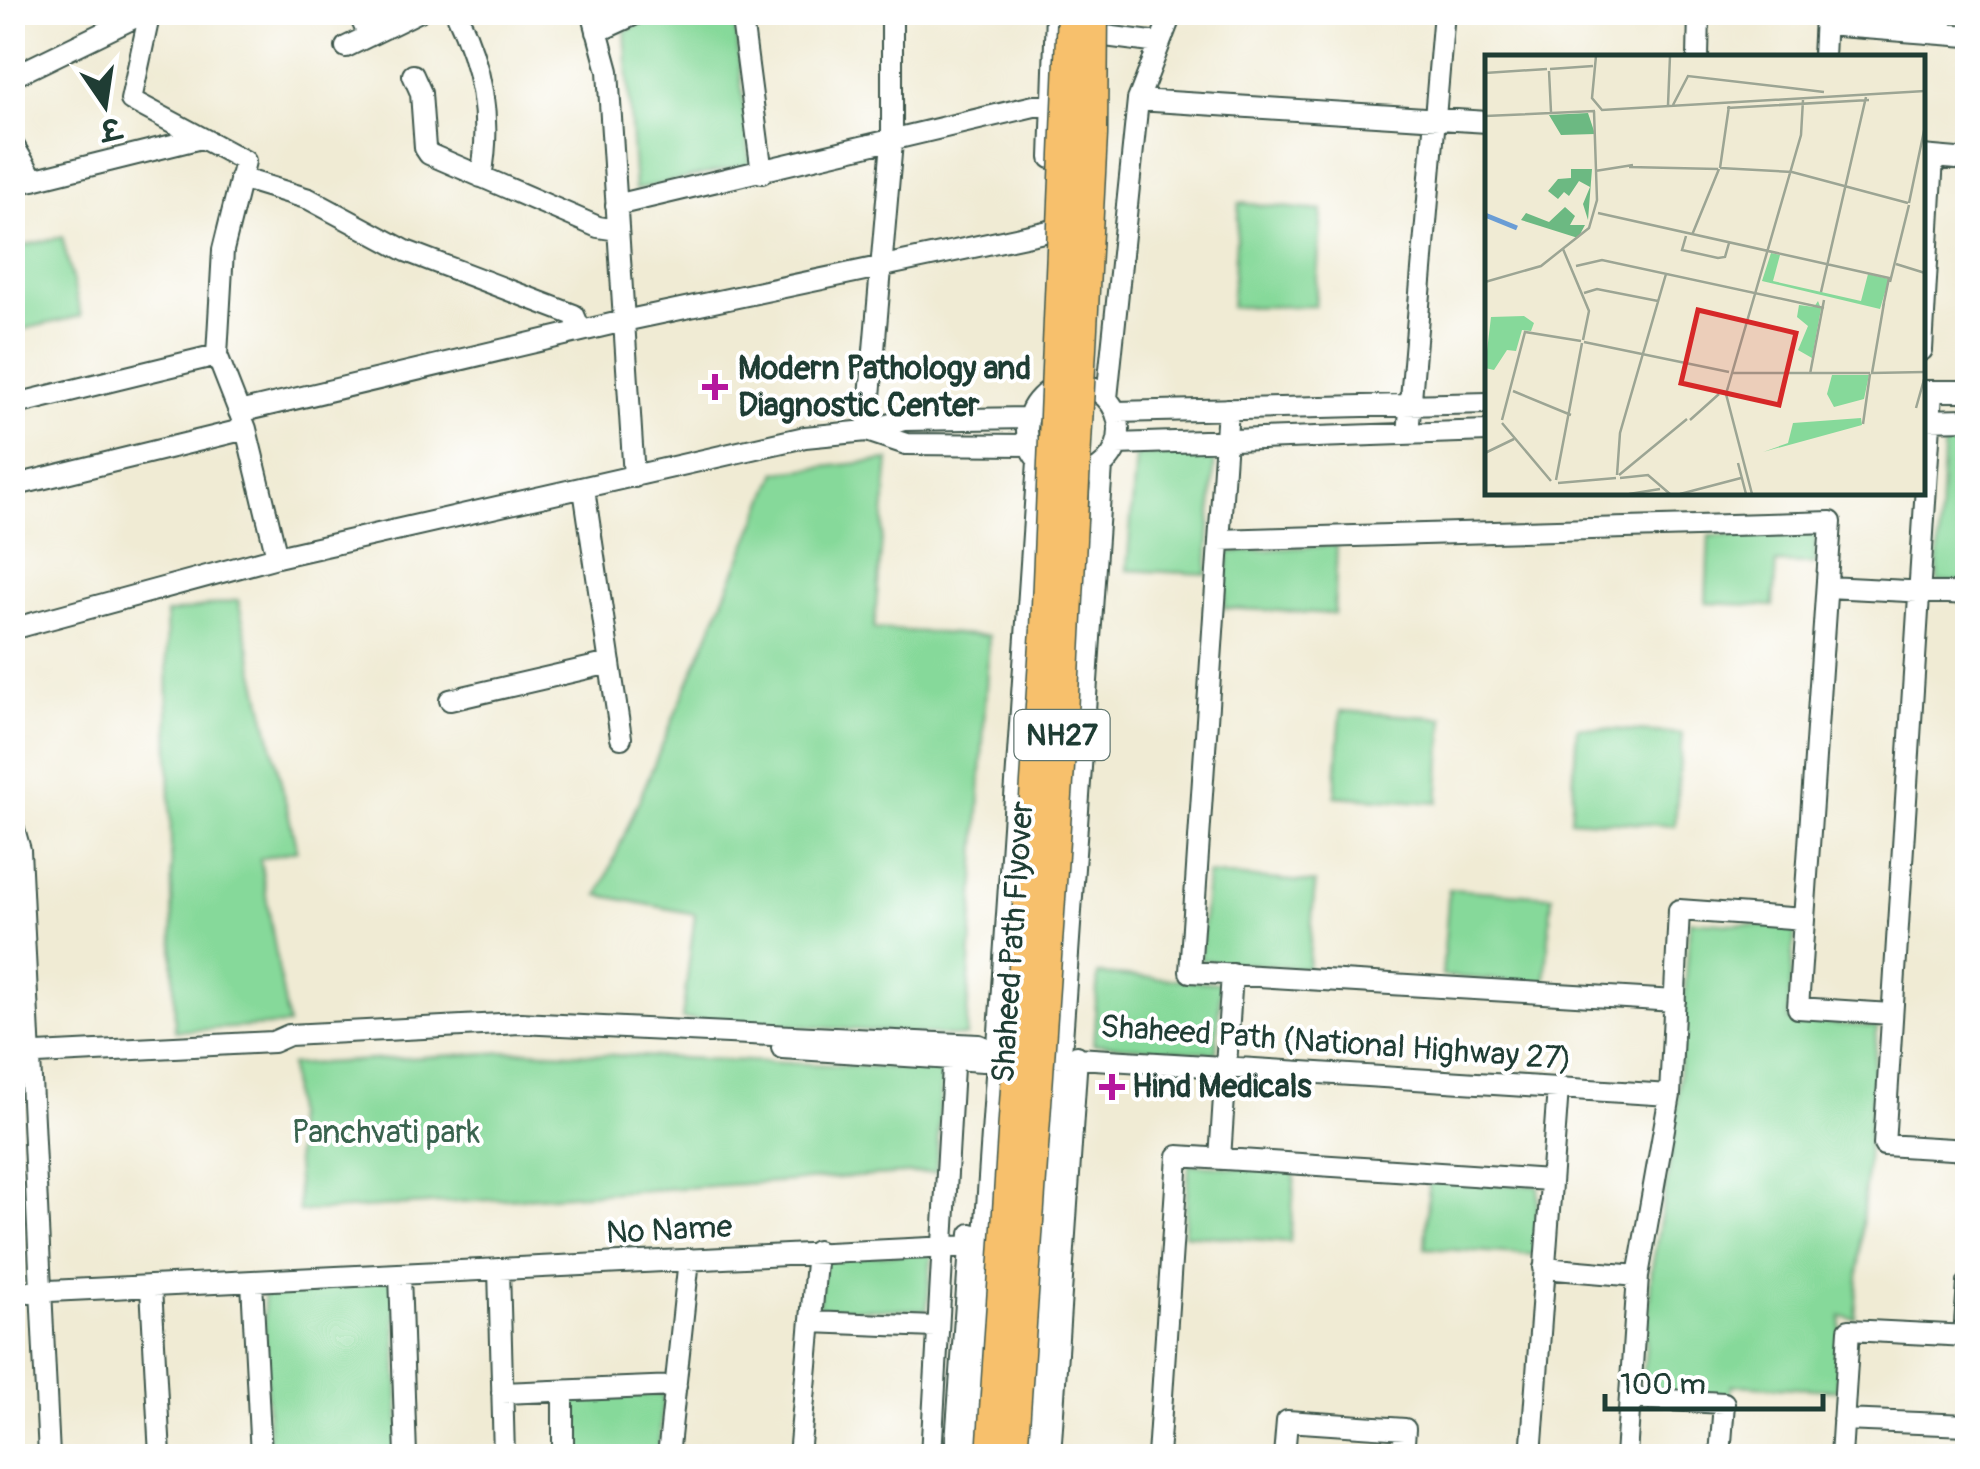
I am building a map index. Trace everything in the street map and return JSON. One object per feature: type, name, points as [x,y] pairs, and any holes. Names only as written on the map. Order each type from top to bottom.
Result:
[{"type":"highway","name":"Shaheed Path Flyover","points":[[1032,1455],[1061,752],[1093,135],[1094,12]]},
{"type":"highway","name":"Shaheed Path Flyover","points":[[972,1455],[1045,629],[1061,18]]},
{"type":"street","points":[[12,77],[148,12]]},
{"type":"street","points":[[148,12],[131,100],[245,161],[223,250],[217,355],[243,421],[278,556]]},
{"type":"street","points":[[358,12],[369,36]]},
{"type":"street","points":[[346,47],[418,12]]},
{"type":"street","points":[[456,12],[481,76],[488,138],[481,177]]},
{"type":"street","points":[[634,478],[608,71],[595,22],[640,12]]},
{"type":"street","points":[[741,12],[762,173]]},
{"type":"street","points":[[867,430],[892,142],[892,12]]},
{"type":"street","points":[[867,430],[906,444],[1033,453],[1060,475],[1077,477],[1102,466],[1118,444],[1111,405],[1138,100],[1172,12]]},
{"type":"street","points":[[1159,43],[1183,12]]},
{"type":"street","points":[[1408,434],[1444,12]]},
{"type":"street","points":[[1698,55],[1699,12]]},
{"type":"street","points":[[1941,34],[1943,12]]},
{"type":"street","points":[[972,1455],[990,1057],[1033,453],[1028,418],[1042,395],[1053,106],[1061,18],[1159,43]]},
{"type":"street","points":[[1822,55],[1825,19],[1968,36]]},
{"type":"street","points":[[412,75],[422,93],[426,150],[598,227],[618,230]]},
{"type":"street","points":[[1138,100],[1485,122]]},
{"type":"street","points":[[616,205],[1034,106],[1053,106]]},
{"type":"street","points":[[12,185],[202,138]]},
{"type":"street","points":[[12,143],[34,180]]},
{"type":"street","points":[[1925,240],[1928,156],[1968,160]]},
{"type":"street","points":[[240,178],[309,199],[406,251],[574,316],[581,331]]},
{"type":"street","points":[[12,486],[581,331],[1048,231]]},
{"type":"street","points":[[12,406],[217,355]]},
{"type":"street","points":[[1042,395],[1074,384],[1111,405],[1228,410],[1485,402]]},
{"type":"street","points":[[1925,452],[1927,391],[1968,390]]},
{"type":"street","points":[[1228,410],[1190,972],[1674,1001]]},
{"type":"street","points":[[12,629],[278,556],[805,437],[867,430],[904,420],[1028,418]]},
{"type":"street","points":[[1927,420],[1968,419]]},
{"type":"street","points":[[1118,444],[1485,431]]},
{"type":"street","points":[[1032,1455],[1069,1056],[1102,466]]},
{"type":"street","points":[[584,489],[620,738]]},
{"type":"street","points":[[1922,495],[1884,1145],[1968,1150]]},
{"type":"street","points":[[1219,540],[1831,522],[1798,1008],[1891,1014]]},
{"type":"street","points":[[1827,587],[1968,594]]},
{"type":"street","points":[[450,700],[610,663]]},
{"type":"street","points":[[12,822],[20,850],[37,1456]]},
{"type":"street","points":[[1626,1456],[1638,1276],[1670,1095],[1679,910],[1804,919]]},
{"type":"street","points":[[12,937],[24,1054]]},
{"type":"street","points":[[1220,1159],[1232,974]]},
{"type":"street","name":"Shaheed Path (National Highway 27)","points":[[24,1054],[274,1042],[290,1048],[454,1038],[598,1036],[954,1051],[979,1045],[990,1057],[1069,1056],[1670,1095]]},
{"type":"street","points":[[931,1456],[935,1327],[954,1051]]},
{"type":"street","points":[[972,1455],[970,1246],[990,1057]]},
{"type":"street","points":[[1531,1456],[1558,1088]]},
{"type":"street","points":[[1160,1456],[1178,1156],[1550,1180]]},
{"type":"street","name":"No Name","points":[[35,1292],[941,1244],[970,1246]]},
{"type":"street","points":[[799,1456],[817,1252]]},
{"type":"street","points":[[668,1456],[690,1259]]},
{"type":"street","points":[[1544,1268],[1638,1276]]},
{"type":"street","points":[[499,1269],[504,1456]]},
{"type":"street","points":[[400,1274],[406,1456]]},
{"type":"street","points":[[252,1282],[261,1456]]},
{"type":"street","points":[[1841,1456],[1849,1330],[1966,1336],[1968,1283]]},
{"type":"street","points":[[151,1287],[160,1456]]},
{"type":"street","points":[[35,1292],[49,1456]]},
{"type":"street","points":[[810,1322],[935,1327]]},
{"type":"street","points":[[502,1393],[676,1386]]},
{"type":"street","points":[[562,1456],[564,1390]]},
{"type":"street","points":[[1630,1398],[1724,1404],[1720,1456]]},
{"type":"street","points":[[1844,1420],[1968,1425]]},
{"type":"street","points":[[1284,1456],[1286,1422],[1405,1429],[1403,1456]]},
{"type":"green space","points":[[664,13],[734,13],[750,164],[635,190],[625,31]]},
{"type":"green space","points":[[1835,13],[1936,13],[1935,24],[1834,18]]},
{"type":"green space","points":[[1239,203],[1322,211],[1315,306],[1231,307]]},
{"type":"green space","points":[[62,237],[81,316],[20,330],[13,298],[13,248]]},
{"type":"green space","points":[[1967,430],[1967,582],[1937,582],[1944,431]]},
{"type":"green space","points":[[1215,453],[1207,574],[1127,570],[1136,455]]},
{"type":"green space","points":[[889,460],[874,629],[989,636],[966,1037],[682,1019],[695,914],[599,895],[777,472]]},
{"type":"green space","points":[[1816,534],[1815,564],[1776,563],[1773,606],[1706,603],[1709,536]]},
{"type":"green space","points":[[1337,545],[1334,614],[1224,608],[1229,552]]},
{"type":"green space","points":[[238,600],[297,850],[260,859],[288,1025],[175,1031],[166,614]]},
{"type":"green space","points":[[1341,711],[1444,718],[1438,803],[1335,796]]},
{"type":"green space","points":[[1577,727],[1682,734],[1675,826],[1571,819]]},
{"type":"green space","points":[[1207,874],[1315,883],[1308,969],[1200,960]]},
{"type":"green space","points":[[1449,889],[1552,896],[1545,984],[1442,976]]},
{"type":"green space","points":[[1690,921],[1795,928],[1788,1020],[1877,1027],[1855,1318],[1841,1316],[1837,1390],[1732,1385],[1729,1398],[1642,1392],[1652,1268],[1675,1132]]},
{"type":"green space","points":[[1098,974],[1221,983],[1216,1053],[1093,1044]]},
{"type":"green space","name":"Panchvati park","points":[[525,1051],[942,1070],[936,1172],[299,1212],[290,1065]]},
{"type":"green space","points":[[1189,1164],[1295,1172],[1290,1242],[1184,1234]]},
{"type":"green space","points":[[1429,1179],[1539,1186],[1535,1255],[1425,1248]]},
{"type":"green space","points":[[932,1252],[927,1310],[818,1308],[824,1259]]},
{"type":"green space","points":[[394,1280],[401,1451],[269,1456],[263,1286]]},
{"type":"green space","points":[[664,1394],[658,1456],[572,1456],[571,1396]]},
{"type":"place","name":"Modern Pathology and Diagnostic Center","points":[[715,387]]},
{"type":"place","name":"Hind Medicals","points":[[1112,1087]]}]
